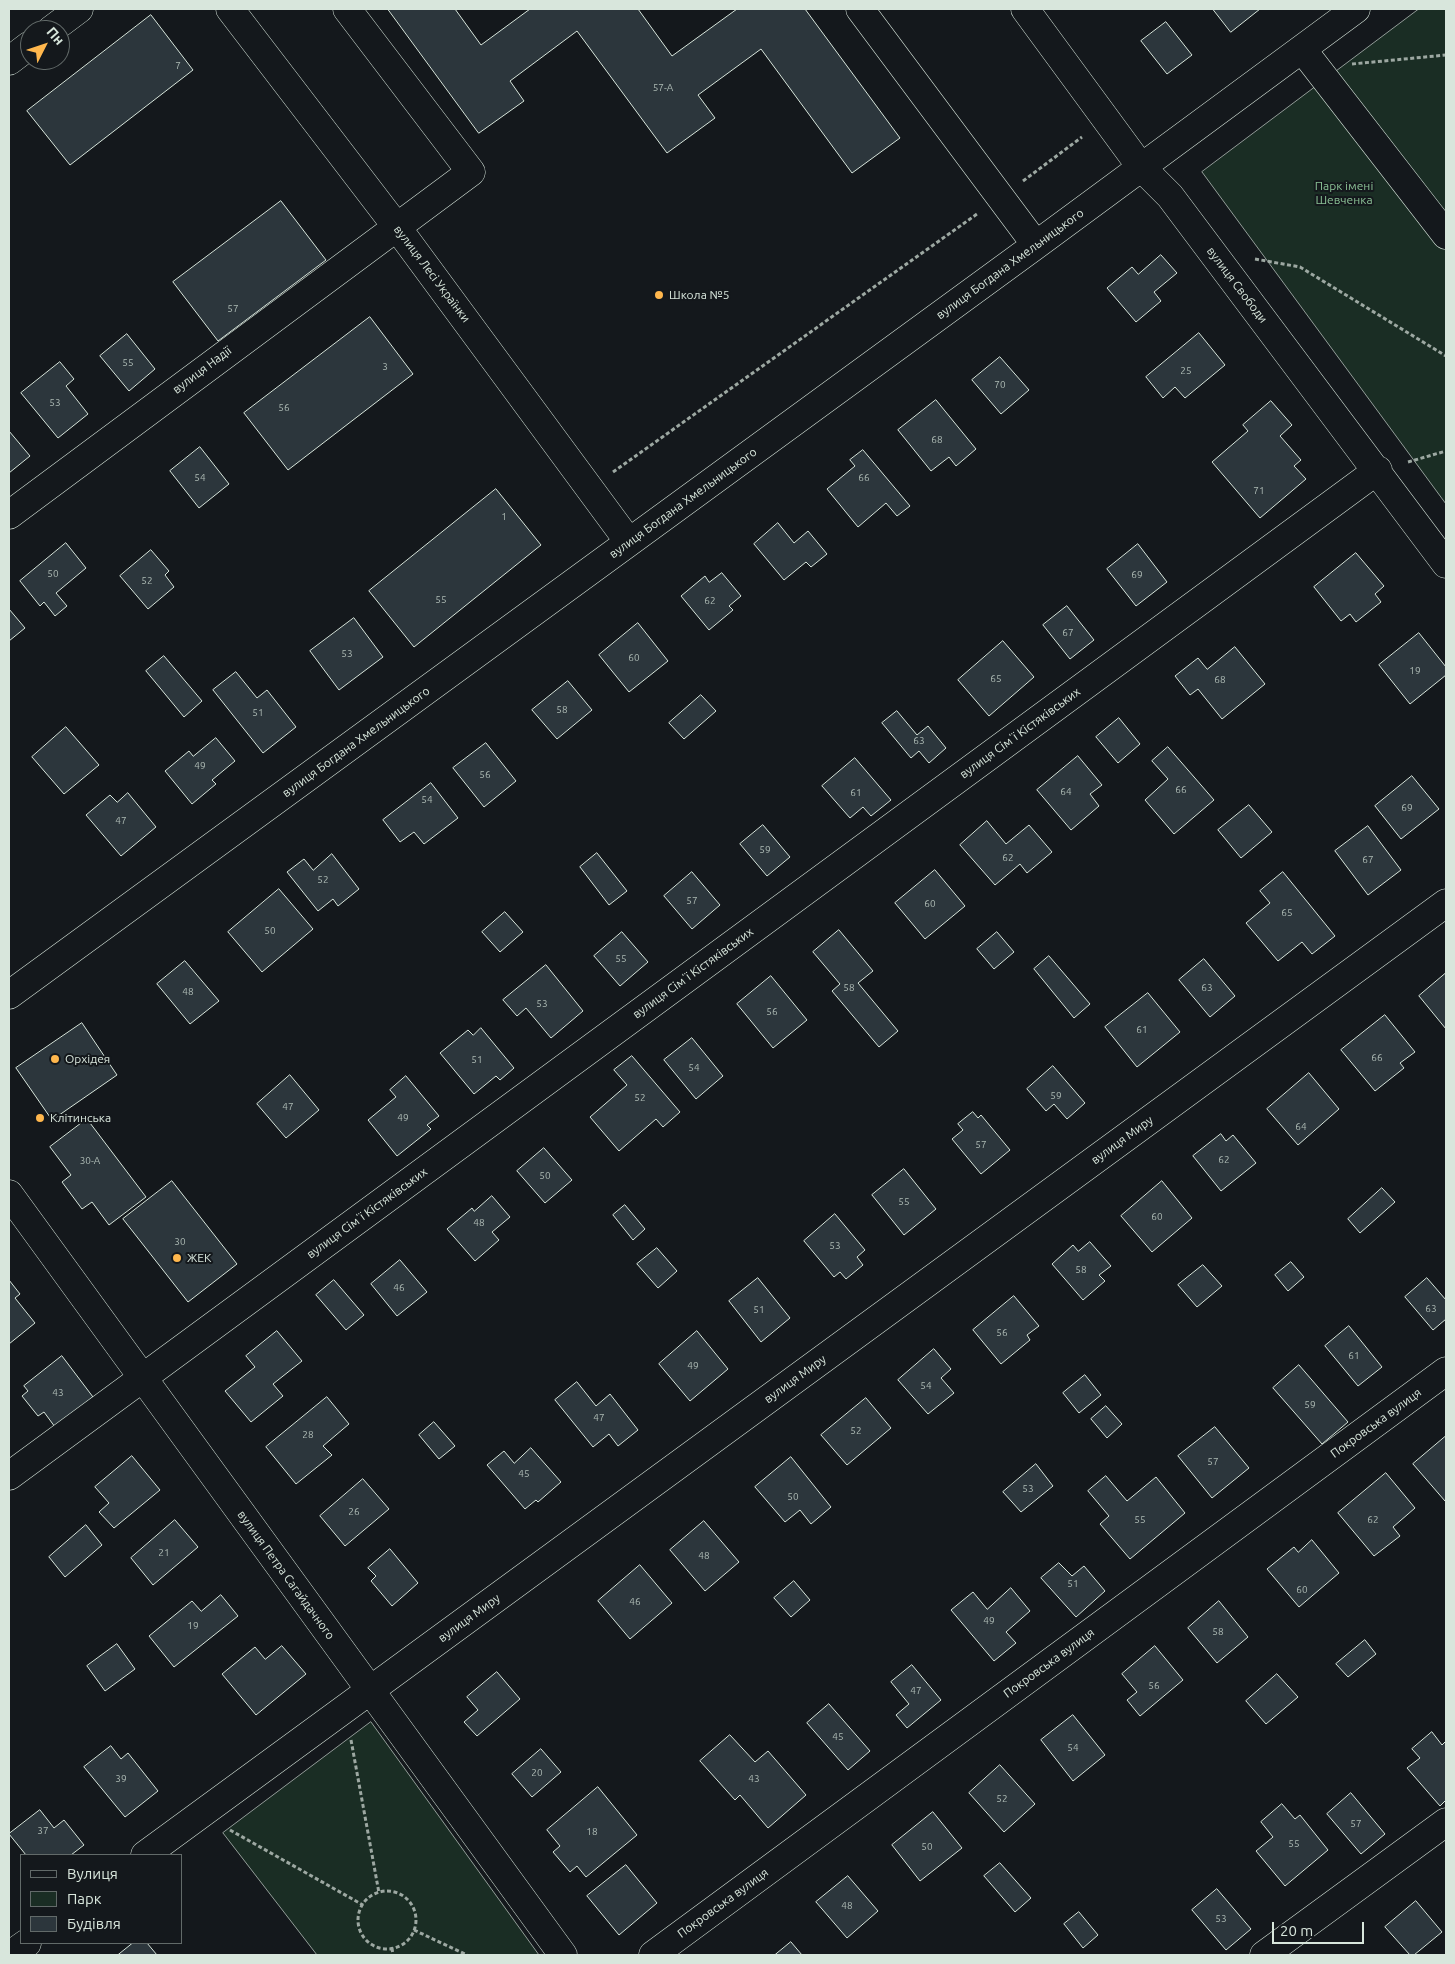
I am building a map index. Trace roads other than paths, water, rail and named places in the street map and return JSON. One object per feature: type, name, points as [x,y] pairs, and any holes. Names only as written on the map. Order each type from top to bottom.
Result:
[{"type":"street","points":[[65,20],[80,9]]},
{"type":"street","name":"вулиця Лесі Українки","points":[[230,9],[396,226],[629,542]]},
{"type":"street","name":"вулиця Надії","points":[[9,515],[470,172],[348,9]]},
{"type":"street","points":[[860,9],[1036,245]]},
{"type":"street","name":"вулиця Свободи","points":[[1025,9],[1141,167],[1170,196],[1378,470],[1446,564]]},
{"type":"street","name":"вулиця Богдана Хмельницького","points":[[9,995],[1356,9]]},
{"type":"street","points":[[1302,49],[1445,232]]},
{"type":"street","points":[[9,61],[20,53]]},
{"type":"street","name":"вулиця Сімʼї Кістяківських","points":[[9,1476],[1378,470]]},
{"type":"street","name":"вулиця Миру","points":[[146,1854],[1446,903]]},
{"type":"street","name":"вулиця Петра Сагайдачного","points":[[9,1194],[563,1955]]},
{"type":"street","name":"Покровська вулиця","points":[[652,1955],[1446,1371]]},
{"type":"street","points":[[1264,1955],[1446,1822]]},
{"type":"street","points":[[10,1955],[26,1944]]},
{"type":"place","name":"Школа №5","points":[[659,295]]},
{"type":"place","name":"Орхідея","points":[[55,1059]]},
{"type":"place","name":"Клітинська","points":[[40,1118]]},
{"type":"place","name":"ЖЕК","points":[[177,1258]]},
{"type":"park label","name":"Парк імені Шевченка","points":[[1344,193]]}]
